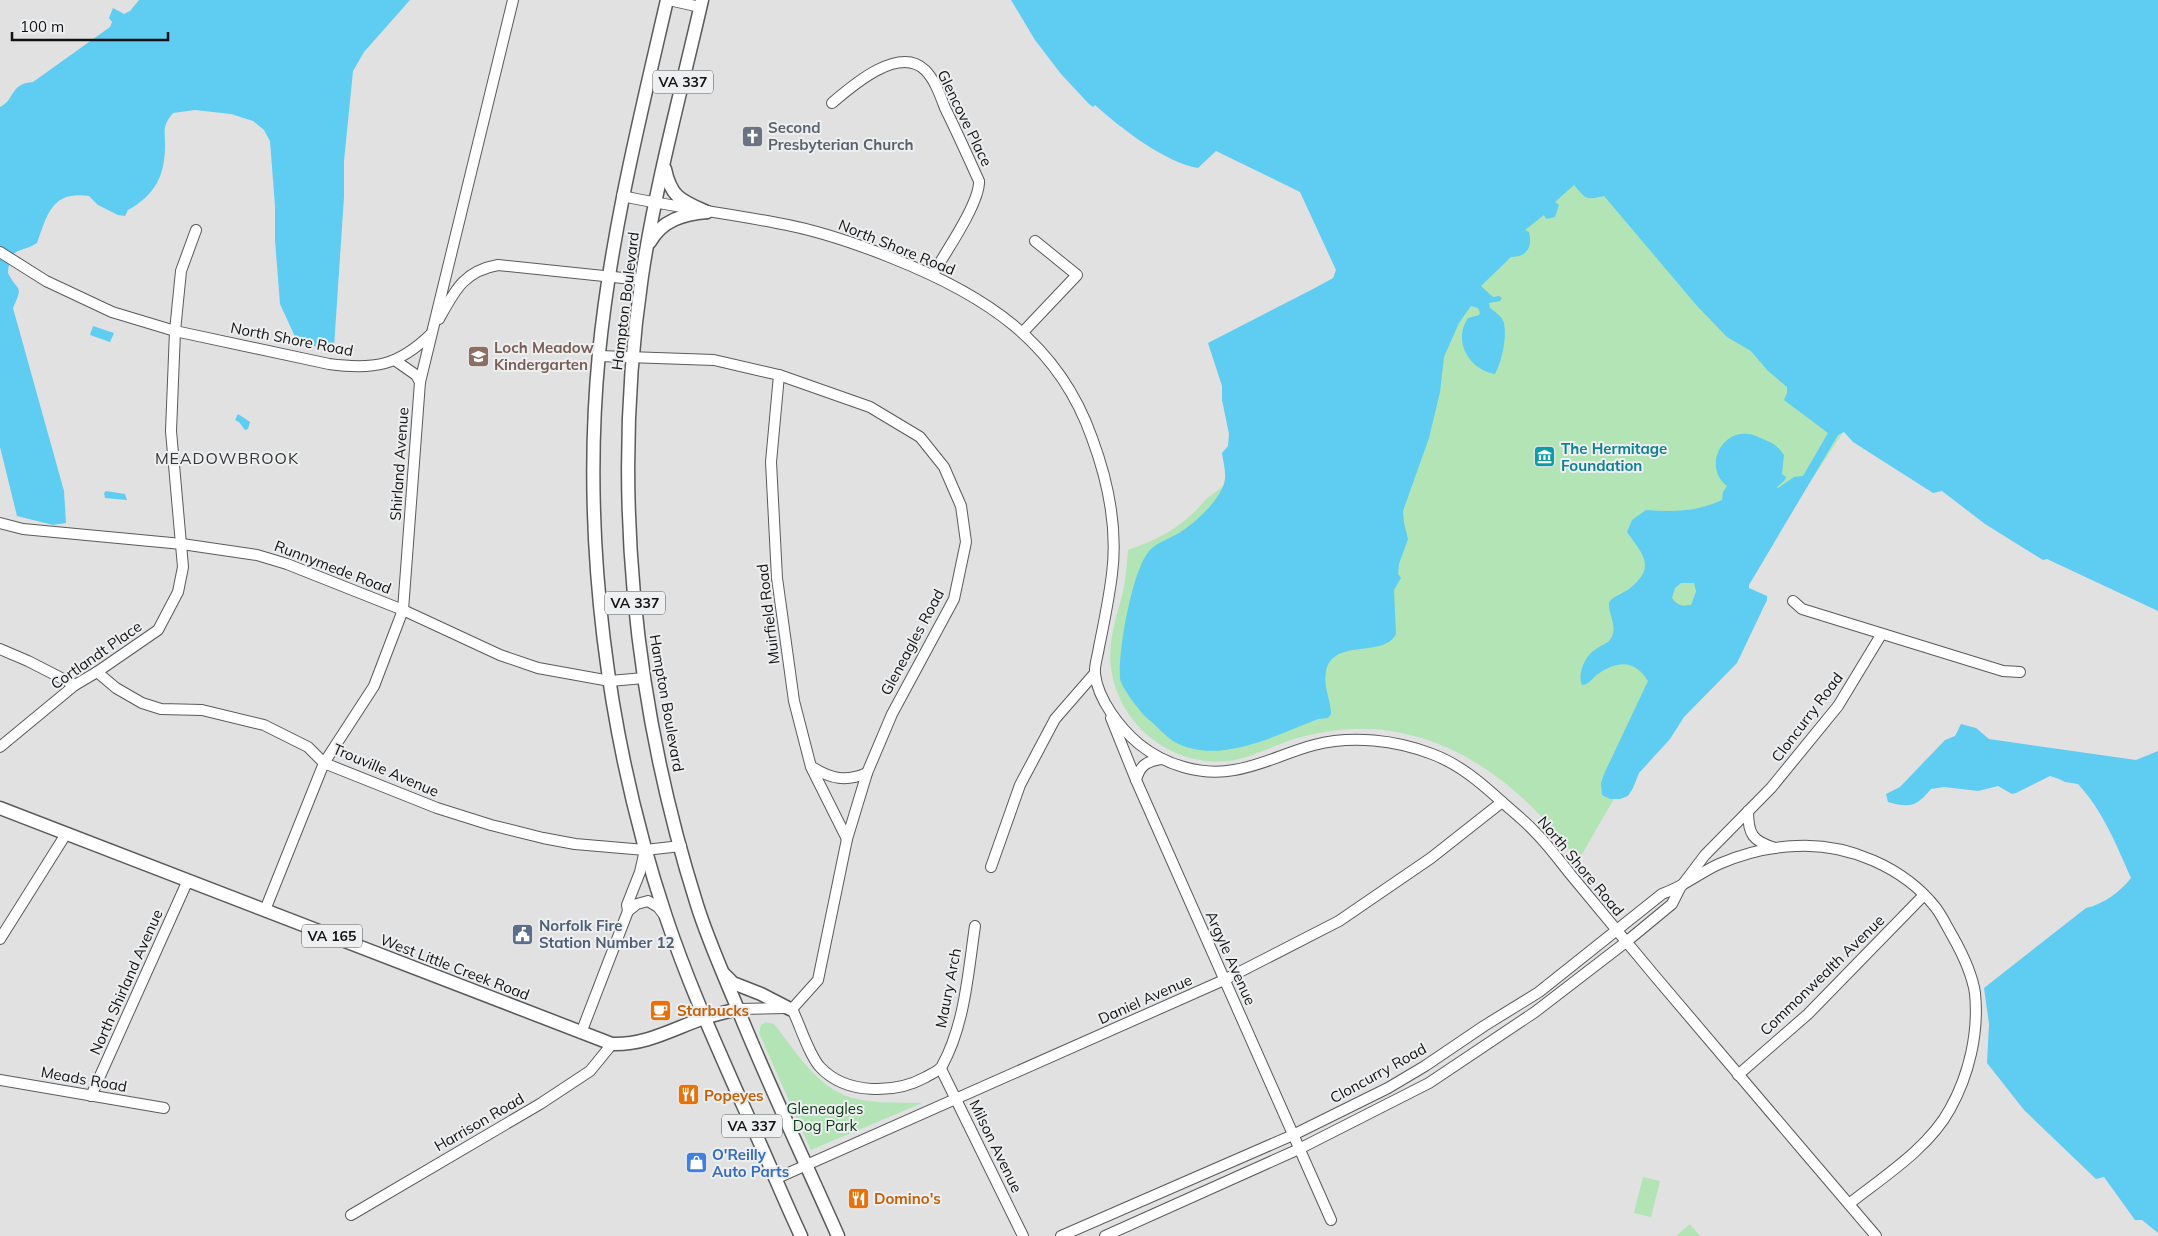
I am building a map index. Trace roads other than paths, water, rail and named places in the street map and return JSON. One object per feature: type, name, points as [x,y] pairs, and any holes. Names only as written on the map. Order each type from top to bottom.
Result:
[{"type":"main road","name":"Hampton Boulevard","points":[[668,0],[622,196],[608,276],[599,356],[594,461],[600,596],[610,681],[626,767],[645,850],[666,919],[704,1018],[801,1236]]},
{"type":"main road","name":"Hampton Boulevard","points":[[701,4],[664,164],[642,280],[634,356],[629,434],[630,540],[635,606],[644,678],[657,750],[697,905],[745,1028],[838,1236]]},
{"type":"main road","points":[[664,164],[668,184],[680,199],[707,212]]},
{"type":"main road","points":[[647,248],[655,232],[665,224],[692,214],[707,212]]},
{"type":"main road","name":"West Little Creek Road","points":[[0,808],[612,1044],[644,1041],[704,1018],[738,1009]]},
{"type":"main road","points":[[722,971],[733,983],[762,994],[791,1009]]},
{"type":"street","name":"Shirland Avenue","points":[[265,910],[324,763],[374,686],[403,610],[420,382],[513,0]]},
{"type":"street","points":[[668,0],[701,4]]},
{"type":"street","name":"Glencove Place","points":[[832,103],[846,91],[887,65],[910,62],[918,65],[932,78],[979,181],[979,189],[971,207],[933,274]]},
{"type":"street","name":"North Shore Road","points":[[622,196],[779,223],[859,245],[933,274],[987,304],[1023,332],[1045,357],[1078,405],[1088,426],[1105,473],[1111,505],[1113,561],[1095,673],[1107,708],[1127,733],[1162,759],[1198,770],[1218,772],[1238,770],[1315,745],[1340,741],[1386,743],[1405,746],[1445,759],[1471,776],[1535,832],[1738,1075],[1876,1236]]},
{"type":"street","name":"Cortlandt Place","points":[[0,747],[75,685],[158,630],[178,592],[183,567],[171,431],[175,330],[182,271],[196,230]]},
{"type":"street","points":[[1023,332],[1078,275],[1035,241]]},
{"type":"street","name":"North Shore Road","points":[[0,252],[22,267],[75,296],[112,312],[175,330],[355,368],[396,361],[406,356],[432,333],[452,295],[461,283],[472,273],[488,267],[498,265],[642,280]]},
{"type":"street","name":"Gleneagles Road","points":[[599,356],[714,360],[779,374],[870,406],[920,437],[944,467],[961,506],[966,542],[954,599],[892,714],[867,773],[847,839],[818,980],[791,1009]]},
{"type":"street","points":[[396,361],[416,375],[420,382]]},
{"type":"street","name":"Muirfield Road","points":[[779,374],[771,462],[777,578],[794,701],[811,767],[847,839]]},
{"type":"street","name":"Runnymede Road","points":[[0,524],[23,529],[182,544],[257,555],[286,564],[403,610],[510,658],[538,668],[610,681],[644,678]]},
{"type":"street","points":[[1793,601],[1802,609],[1882,635],[2003,671],[2020,672]]},
{"type":"street","name":"Cloncurry Road","points":[[1105,1236],[1299,1149],[1429,1083],[1535,1012],[1626,942],[1672,904],[1680,888],[1705,855],[1771,788],[1838,706],[1882,635]]},
{"type":"street","points":[[0,649],[75,685]]},
{"type":"street","name":"Trouville Avenue","points":[[97,672],[116,688],[142,703],[161,709],[202,710],[264,725],[308,747],[324,763],[437,808],[510,830],[575,844],[645,850],[681,846]]},
{"type":"street","points":[[991,866],[1020,785],[1055,719],[1095,673]]},
{"type":"street","name":"Argyle Avenue","points":[[1107,708],[1136,780],[1331,1220]]},
{"type":"street","points":[[1136,780],[1139,768],[1149,760],[1162,759]]},
{"type":"street","points":[[811,767],[823,774],[845,779],[867,773]]},
{"type":"street","name":"Daniel Avenue","points":[[775,1179],[1224,980],[1339,922],[1431,858],[1502,802]]},
{"type":"street","points":[[1748,811],[1748,821],[1753,837],[1759,843],[1776,848]]},
{"type":"street","points":[[0,939],[66,834]]},
{"type":"street","points":[[1680,888],[1718,865],[1746,854],[1796,846],[1816,846],[1834,849],[1881,863],[1898,874],[1924,895],[1936,908],[1956,943],[1970,976],[1974,992],[1973,1050],[1963,1081],[1950,1111],[1910,1156],[1848,1204]]},
{"type":"street","points":[[628,911],[627,905],[640,872],[645,850]]},
{"type":"street","name":"North Shirland Avenue","points":[[91,1096],[188,880]]},
{"type":"street","name":"Cloncurry Road","points":[[1061,1236],[1293,1135],[1388,1088],[1539,992],[1618,931],[1662,894],[1680,888]]},
{"type":"street","name":"Commonwealth Avenue","points":[[1738,1075],[1808,1014],[1924,895]]},
{"type":"street","points":[[581,1033],[628,911],[636,904],[648,901],[658,906],[666,919]]},
{"type":"street","name":"Maury Arch","points":[[941,1069],[960,1018],[974,926]]},
{"type":"street","name":"West Little Creek Road","points":[[738,1009],[791,1009]]},
{"type":"street","points":[[791,1009],[813,1058],[833,1078],[865,1088],[886,1090],[911,1085],[941,1069]]},
{"type":"street","name":"Harrison Road","points":[[351,1215],[540,1104],[590,1071],[612,1044]]},
{"type":"street","name":"Milson Avenue","points":[[941,1069],[1023,1236]]},
{"type":"street","name":"Meads Road","points":[[0,1080],[164,1108]]},
{"type":"water","points":[[139,0],[410,0],[364,52],[353,71],[344,161],[344,197],[334,347],[321,348],[297,341],[280,304],[270,141],[264,130],[253,121],[231,114],[195,110],[173,113],[166,125],[165,156],[157,184],[145,198],[128,210],[125,216],[118,215],[98,205],[89,196],[77,195],[67,197],[53,206],[37,243],[17,252],[11,258],[8,273],[19,291],[13,308],[64,491],[66,523],[53,525],[17,516],[0,447],[0,107],[9,100],[20,86],[33,82],[110,27],[112,22],[109,18],[113,8],[124,14],[130,11]]},
{"type":"water","points":[[1011,0],[2158,0],[2158,611],[2047,559],[2043,560],[1985,524],[1942,491],[1933,493],[1853,442],[1844,432],[1838,435],[1749,585],[1749,588],[1767,596],[1767,600],[1737,663],[1684,717],[1670,739],[1639,773],[1628,796],[1620,799],[1610,799],[1602,795],[1601,783],[1604,774],[1648,681],[1638,669],[1626,664],[1605,669],[1589,683],[1582,685],[1581,670],[1588,656],[1611,638],[1614,628],[1609,608],[1610,601],[1629,589],[1643,574],[1645,561],[1627,532],[1632,520],[1646,510],[1694,509],[1722,500],[1723,492],[1727,486],[1716,470],[1718,452],[1723,444],[1738,434],[1752,434],[1780,449],[1784,455],[1782,474],[1786,477],[1778,488],[1794,477],[1803,476],[1828,433],[1784,400],[1787,387],[1768,371],[1751,351],[1727,337],[1698,307],[1604,196],[1587,198],[1574,185],[1555,202],[1559,205],[1555,217],[1546,219],[1544,215],[1525,230],[1529,232],[1530,237],[1528,250],[1517,257],[1511,257],[1481,286],[1493,297],[1499,296],[1502,298],[1500,301],[1489,303],[1490,308],[1502,318],[1505,329],[1500,363],[1495,374],[1488,373],[1476,366],[1467,355],[1462,343],[1462,333],[1465,324],[1468,318],[1479,315],[1478,308],[1471,306],[1459,323],[1444,357],[1440,392],[1429,438],[1403,511],[1408,539],[1399,564],[1398,574],[1401,578],[1394,590],[1396,634],[1390,641],[1380,646],[1347,651],[1330,661],[1325,678],[1331,709],[1331,714],[1328,718],[1318,719],[1265,740],[1227,750],[1208,751],[1190,748],[1173,741],[1144,715],[1123,687],[1120,678],[1121,650],[1132,592],[1143,560],[1153,547],[1179,533],[1200,517],[1214,502],[1225,479],[1222,453],[1228,446],[1229,434],[1222,400],[1222,386],[1208,343],[1333,278],[1336,270],[1300,192],[1216,151],[1198,168],[1185,165],[1158,152],[1130,133],[1095,105],[1093,107],[1089,104],[1061,74],[1035,40]],"holes":[[[1681,583],[1694,583],[1696,591],[1691,605],[1676,603],[1672,598],[1675,588]]]},
{"type":"water","points":[[93,326],[114,333],[110,342],[90,335]]},
{"type":"water","points":[[238,414],[250,422],[248,429],[245,430],[235,420]]},
{"type":"water","points":[[106,491],[125,494],[127,500],[105,498],[104,493]]},
{"type":"water","points":[[1961,724],[1976,728],[1989,739],[2136,760],[2158,751],[2158,1233],[2142,1220],[2135,1220],[2104,1177],[2096,1179],[2024,1110],[1987,1063],[1989,1024],[1984,988],[2086,908],[2099,904],[2111,897],[2131,878],[2102,817],[2078,784],[2065,782],[2050,776],[2012,794],[1998,786],[1978,791],[1944,787],[1931,789],[1917,803],[1902,805],[1888,802],[1886,794],[1900,787],[1945,740],[1955,736]]},
{"type":"place","name":"Second Presbyterian Church","points":[[752,136]]},
{"type":"place","name":"Loch Meadow Kindergarten","points":[[478,356]]},
{"type":"place","name":"The Hermitage Foundation","points":[[1545,457]]},
{"type":"place","name":"Norfolk Fire Station Number 12","points":[[523,934]]},
{"type":"place","name":"Starbucks","points":[[661,1010]]},
{"type":"place","name":"Popeyes","points":[[688,1095]]},
{"type":"place","name":"O'Reilly Auto Parts","points":[[696,1163]]},
{"type":"place","name":"Domino's","points":[[858,1198]]},
{"type":"district","name":"MEADOWBROOK","points":[[227,458]]},
{"type":"park label","name":"Gleneagles Dog Park","points":[[825,1116]]}]
